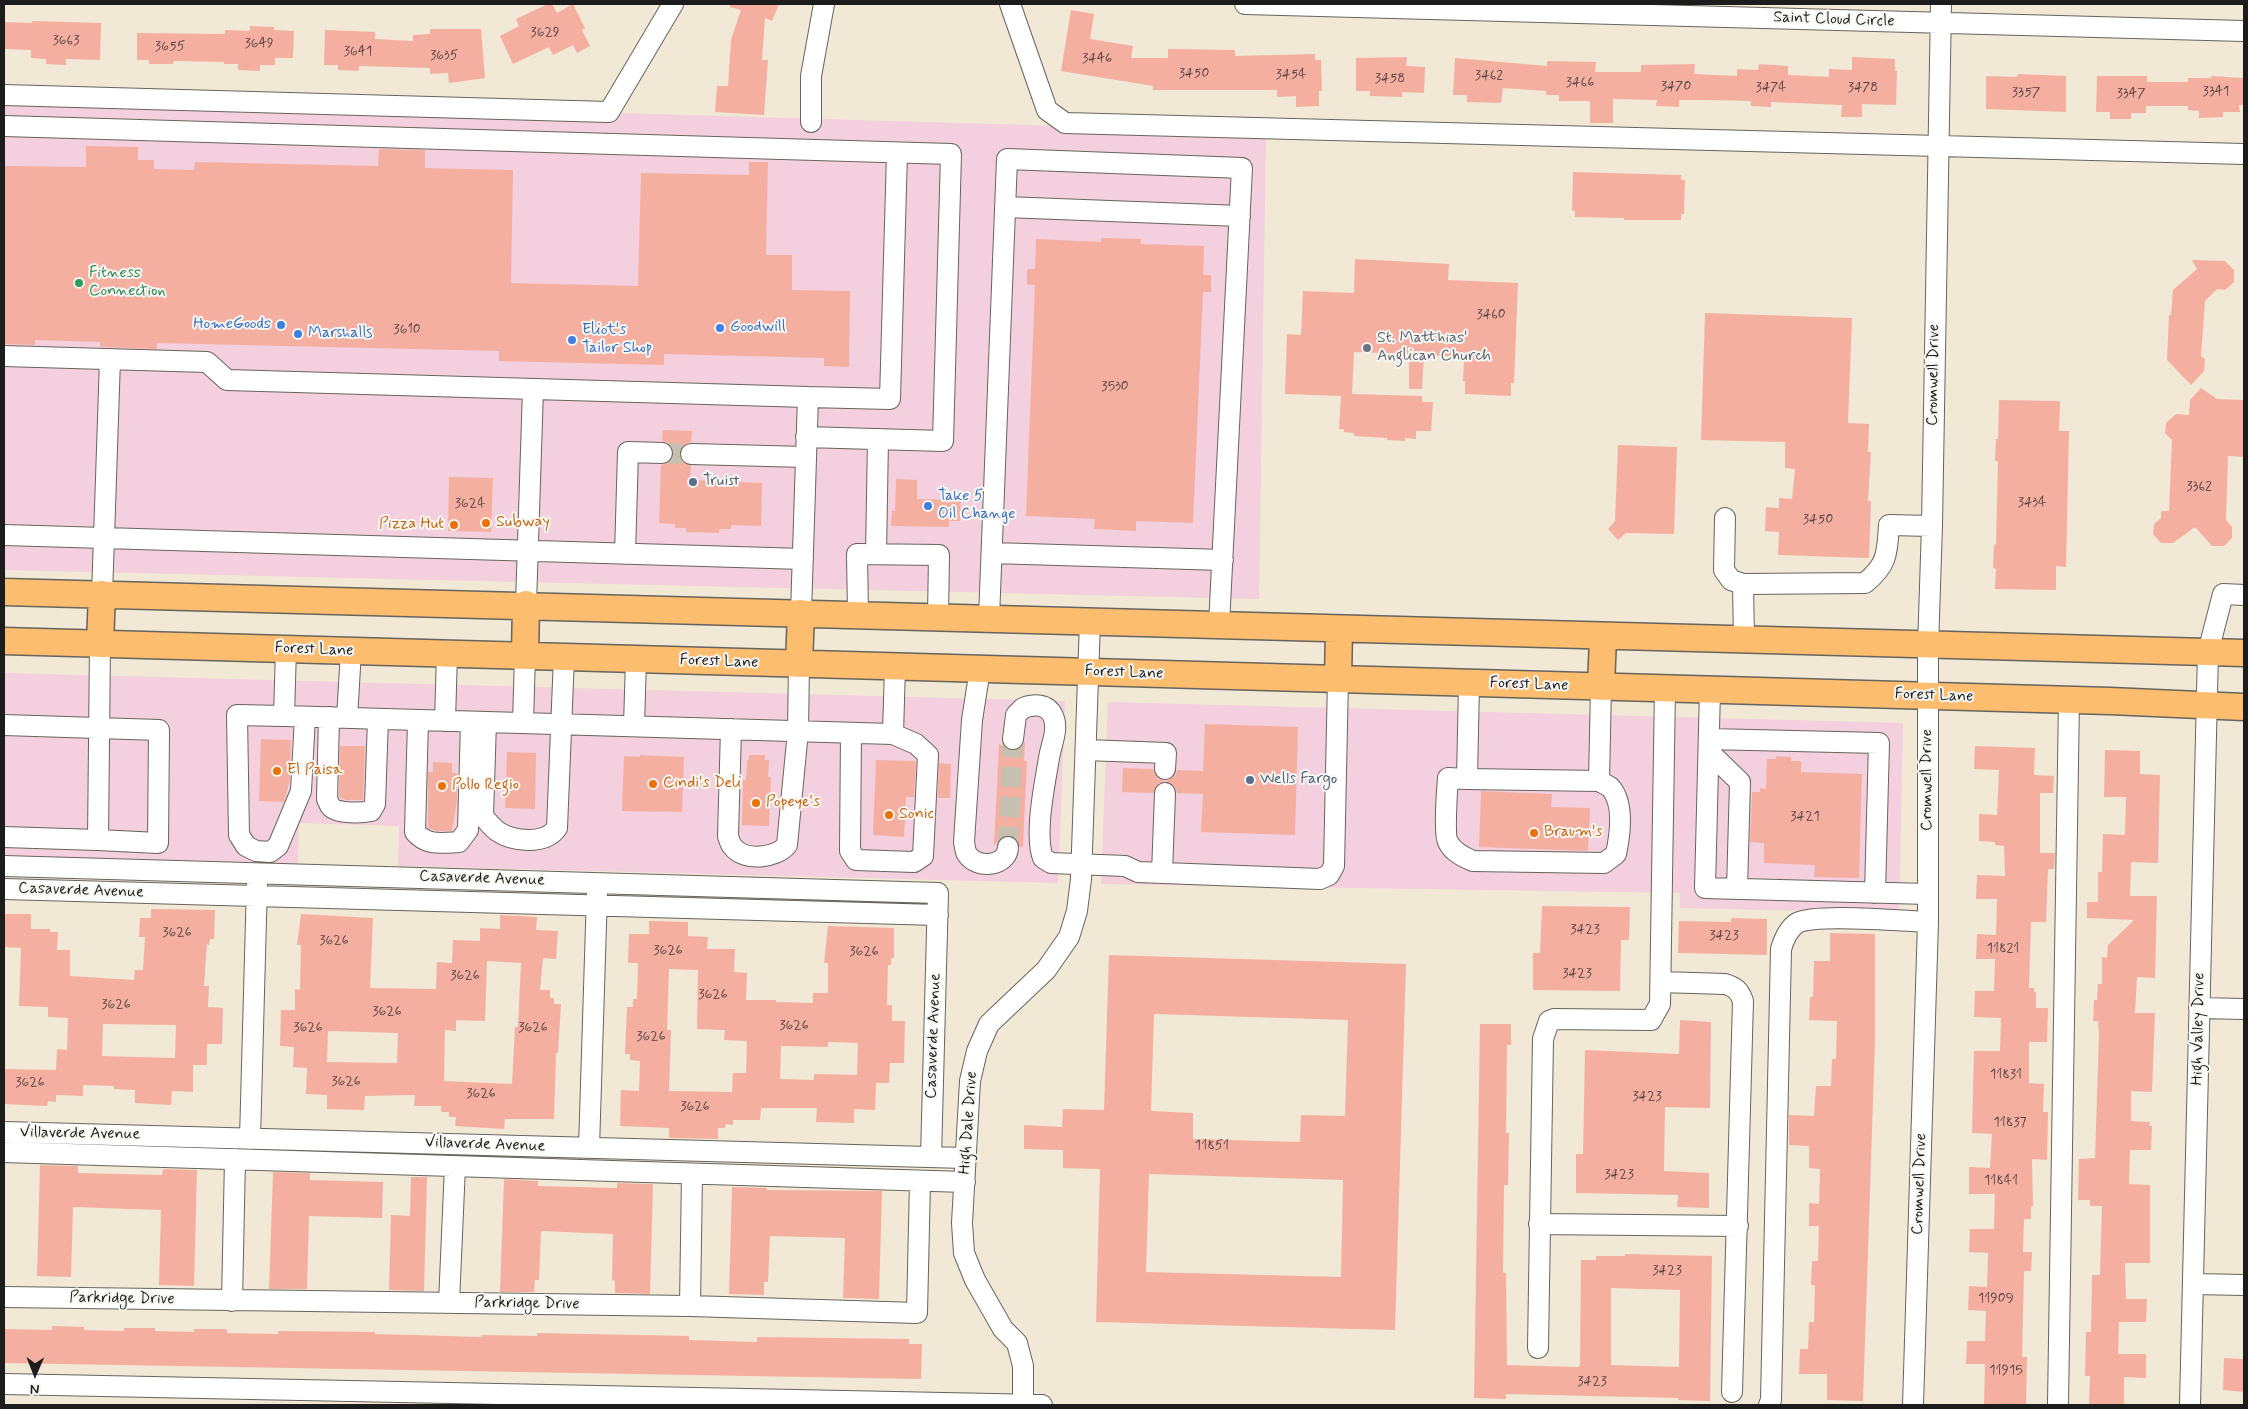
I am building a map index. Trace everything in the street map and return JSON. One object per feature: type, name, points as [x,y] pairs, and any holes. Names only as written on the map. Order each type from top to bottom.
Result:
[{"type":"main road","points":[[4,592],[526,604],[1744,642],[2244,653]]},
{"type":"main road","points":[[100,644],[102,594]]},
{"type":"main road","points":[[525,656],[526,604]]},
{"type":"main road","points":[[800,664],[801,613]]},
{"type":"main road","points":[[1338,679],[1339,629]]},
{"type":"main road","points":[[1601,687],[1603,637]]},
{"type":"main road","name":"Forest Lane","points":[[4,641],[2244,706]]},
{"type":"street","points":[[4,95],[609,112],[672,4]]},
{"type":"street","points":[[811,122],[811,76],[824,4]]},
{"type":"street","points":[[1010,4],[1046,110],[1065,123],[2244,154]]},
{"type":"street","name":"Saint Cloud Circle","points":[[1244,4],[1941,13],[2244,31]]},
{"type":"street","name":"Cromwell Drive","points":[[1912,1405],[1928,922],[1928,647],[1932,526],[1937,146],[1941,13]]},
{"type":"street","points":[[4,126],[951,154],[943,441],[806,437]]},
{"type":"street","points":[[4,356],[207,362],[227,380],[890,400],[897,153]]},
{"type":"street","points":[[989,618],[1007,159],[1242,168],[1220,626]]},
{"type":"street","points":[[1005,207],[1240,216]]},
{"type":"street","points":[[102,594],[110,359]]},
{"type":"street","points":[[526,604],[533,389]]},
{"type":"street","points":[[801,613],[808,397]]},
{"type":"street","points":[[876,554],[878,439]]},
{"type":"street","points":[[625,554],[628,452],[662,453]]},
{"type":"street","points":[[691,454],[806,457]]},
{"type":"street","points":[[1725,518],[1724,570],[1731,580],[1743,584],[1865,584],[1878,572],[1886,556],[1889,525],[1932,526]]},
{"type":"street","points":[[4,535],[803,559]]},
{"type":"street","points":[[992,553],[1222,560]]},
{"type":"street","points":[[858,614],[857,554],[939,555],[938,617]]},
{"type":"street","points":[[1743,584],[1744,642]]},
{"type":"street","name":"High Valley Drive","points":[[2190,1405],[2208,652],[2222,594],[2244,595]]},
{"type":"street","name":"High Dale Drive","points":[[1023,1405],[1023,1366],[1017,1343],[1003,1329],[975,1280],[964,1253],[962,1223],[970,1081],[977,1051],[989,1024],[1046,970],[1069,936],[1077,911],[1081,865],[1090,621]]},
{"type":"street","points":[[98,840],[100,644]]},
{"type":"street","points":[[284,716],[286,649]]},
{"type":"street","points":[[351,651],[338,718],[327,799],[331,807],[338,811],[366,812],[371,811],[375,804],[378,719]]},
{"type":"street","points":[[445,721],[447,654]]},
{"type":"street","points":[[523,723],[525,656]]},
{"type":"street","points":[[478,722],[483,816],[497,831],[511,837],[541,840],[551,836],[557,828],[564,658]]},
{"type":"street","points":[[634,726],[636,659]]},
{"type":"street","points":[[731,729],[728,836],[732,847],[743,854],[767,856],[781,852],[787,845],[798,731],[800,664]]},
{"type":"street","points":[[893,734],[895,667]]},
{"type":"street","points":[[980,669],[972,720],[964,842],[967,854],[973,860],[983,863],[995,864],[1003,860],[1008,854],[1008,847]]},
{"type":"street","points":[[1013,739],[1016,715],[1022,708],[1041,705],[1053,716],[1056,727],[1049,757],[1039,838],[1043,858],[1051,862],[1124,866],[1138,872],[1320,879],[1329,875],[1334,866],[1338,679]]},
{"type":"street","points":[[1468,779],[1469,683]]},
{"type":"street","points":[[1599,781],[1601,687]]},
{"type":"street","points":[[1538,1348],[1542,1040],[1549,1022],[1554,1019],[1651,1020],[1660,1004],[1665,688]]},
{"type":"street","points":[[1710,690],[1705,888],[1928,894]]},
{"type":"street","points":[[2058,1405],[2069,700]]},
{"type":"street","points":[[305,717],[301,791],[298,804],[278,846],[270,852],[256,851],[246,846],[239,835],[237,715],[893,734],[916,744],[928,755],[923,856],[914,862],[856,860],[850,852],[851,733]]},
{"type":"street","points":[[418,720],[415,832],[422,840],[436,844],[459,842],[468,830],[478,722]]},
{"type":"street","points":[[4,725],[158,730],[158,843],[4,837]]},
{"type":"street","points":[[1709,746],[1879,743],[1875,893]]},
{"type":"street","points":[[1709,746],[1740,782],[1737,889]]},
{"type":"street","points":[[1086,750],[1166,753],[1165,769]]},
{"type":"street","points":[[1448,778],[1468,779],[1599,781],[1610,787],[1615,796],[1619,812],[1620,834],[1616,854],[1604,863],[1473,861],[1462,857],[1453,850],[1446,840],[1448,778]]},
{"type":"street","points":[[1162,873],[1165,793]]},
{"type":"street","name":"Casaverde Avenue","points":[[4,866],[938,893],[937,1157]]},
{"type":"street","points":[[250,1139],[257,873]]},
{"type":"street","points":[[589,1148],[597,883]]},
{"type":"street","name":"Casaverde Avenue","points":[[4,889],[938,916]]},
{"type":"street","points":[[1769,1405],[1771,1400],[1781,949],[1786,935],[1797,924],[1815,918],[1928,922]]},
{"type":"street","points":[[1661,982],[1725,984],[1735,987],[1740,992],[1743,1000],[1732,1392]]},
{"type":"street","points":[[2200,1008],[2244,1009]]},
{"type":"street","name":"Villaverde Avenue","points":[[4,1132],[965,1158]]},
{"type":"street","points":[[4,1152],[965,1182]]},
{"type":"street","points":[[232,1301],[234,1159]]},
{"type":"street","points":[[449,1303],[455,1166]]},
{"type":"street","points":[[690,1306],[692,1174]]},
{"type":"street","name":"Parkridge Drive","points":[[4,1297],[690,1306],[917,1313],[920,1182]]},
{"type":"street","points":[[1539,1224],[1738,1226]]},
{"type":"street","points":[[2193,1284],[2244,1285]]},
{"type":"street","points":[[4,1384],[1042,1405]]},
{"type":"shaded area","points":[[4,95],[1266,132],[1259,599],[4,570]]},
{"type":"shaded area","points":[[4,673],[1065,701],[1058,883],[398,866],[399,826],[299,823],[298,864],[4,856]]},
{"type":"shaded area","points":[[1108,702],[1903,723],[1899,913],[1680,908],[1680,893],[1101,884]]},
{"type":"building","points":[[548,4],[552,4],[557,13],[573,4],[585,28],[582,30],[590,46],[577,53],[573,45],[553,55],[549,47],[513,64],[500,36],[519,26],[516,19]]},
{"type":"building","points":[[730,4],[779,4],[772,21],[765,18],[762,60],[768,60],[764,115],[715,112],[717,86],[728,86],[731,40],[741,10],[730,7]]},
{"type":"building","points":[[1071,10],[1094,14],[1090,39],[1133,46],[1131,58],[1168,58],[1168,49],[1235,50],[1235,56],[1315,54],[1315,60],[1321,60],[1322,91],[1319,91],[1319,106],[1296,107],[1296,96],[1277,97],[1277,90],[1153,90],[1153,86],[1061,71]]},
{"type":"building","points":[[32,21],[101,23],[100,60],[66,59],[66,65],[46,64],[46,59],[31,58],[31,50],[4,49],[4,22],[32,23]]},
{"type":"building","points":[[250,26],[274,27],[274,30],[294,31],[293,58],[275,58],[275,65],[260,65],[260,71],[238,70],[238,64],[224,64],[224,62],[174,61],[173,64],[149,64],[149,60],[137,60],[137,33],[225,34],[225,30],[250,31]]},
{"type":"building","points":[[430,29],[481,29],[485,78],[449,83],[448,73],[430,74],[430,68],[359,66],[359,71],[338,70],[338,65],[324,65],[325,30],[375,32],[375,39],[413,41],[413,35],[430,34]]},
{"type":"building","points":[[1407,57],[1406,66],[1425,67],[1424,93],[1402,92],[1402,97],[1370,96],[1370,91],[1356,91],[1356,58]]},
{"type":"building","points":[[1852,57],[1895,59],[1895,71],[1897,71],[1896,105],[1862,104],[1862,117],[1841,117],[1842,105],[1771,102],[1771,107],[1751,106],[1751,101],[1679,100],[1679,107],[1656,106],[1657,100],[1613,99],[1613,123],[1590,123],[1590,101],[1559,101],[1559,95],[1546,95],[1546,91],[1503,88],[1501,103],[1467,102],[1467,95],[1453,95],[1455,58],[1547,66],[1547,61],[1596,62],[1595,72],[1641,72],[1641,65],[1695,64],[1694,74],[1737,76],[1737,69],[1758,70],[1759,64],[1788,66],[1788,75],[1829,77],[1829,69],[1852,70]]},
{"type":"building","points":[[2018,74],[2066,76],[2066,112],[1986,109],[1986,76],[2017,77]]},
{"type":"building","points":[[2097,76],[2147,76],[2147,82],[2188,82],[2188,78],[2211,78],[2211,76],[2244,78],[2244,105],[2239,105],[2240,112],[2223,112],[2223,117],[2199,118],[2199,111],[2188,110],[2188,106],[2146,106],[2146,113],[2131,113],[2131,119],[2110,119],[2110,112],[2096,112]]},
{"type":"building","points":[[86,146],[138,147],[138,160],[154,160],[154,169],[194,170],[195,162],[378,166],[379,149],[425,150],[425,168],[513,170],[511,283],[638,286],[641,173],[749,175],[749,162],[768,162],[766,255],[792,255],[792,290],[850,291],[849,367],[824,366],[824,358],[664,354],[664,365],[499,361],[499,351],[157,343],[157,349],[100,347],[100,342],[35,340],[35,345],[4,344],[4,166],[86,167]]},
{"type":"building","points":[[1573,172],[1681,175],[1681,180],[1685,180],[1684,214],[1681,214],[1681,220],[1624,220],[1624,218],[1575,217],[1575,211],[1572,211]]},
{"type":"building","points":[[1101,238],[1141,239],[1141,244],[1204,246],[1203,275],[1211,275],[1211,292],[1203,292],[1193,523],[1136,521],[1136,531],[1094,529],[1095,519],[1026,516],[1035,285],[1027,284],[1027,269],[1035,269],[1036,239],[1101,242]]},
{"type":"building","name":"St. Matthias' Anglican Church","points":[[1355,259],[1449,264],[1448,280],[1518,283],[1514,383],[1511,383],[1511,396],[1465,394],[1465,381],[1463,381],[1464,362],[1461,362],[1462,357],[1424,355],[1422,389],[1409,389],[1409,354],[1354,352],[1352,394],[1422,396],[1422,402],[1433,402],[1431,431],[1416,431],[1416,439],[1405,438],[1405,441],[1354,436],[1354,433],[1344,432],[1344,429],[1339,429],[1341,396],[1285,394],[1287,334],[1301,335],[1303,291],[1354,293]]},
{"type":"building","points":[[2192,260],[2225,261],[2234,270],[2234,282],[2225,290],[2217,289],[2205,301],[2201,356],[2205,359],[2204,371],[2191,385],[2167,360],[2169,315],[2171,315],[2173,290],[2197,269]]},
{"type":"building","points":[[1705,313],[1852,318],[1848,423],[1869,424],[1868,452],[1871,452],[1868,501],[1871,501],[1869,558],[1778,555],[1779,532],[1765,531],[1766,507],[1779,508],[1779,498],[1792,499],[1795,469],[1785,468],[1785,442],[1701,440]]},
{"type":"building","points":[[2201,388],[2217,399],[2244,400],[2244,457],[2228,456],[2226,520],[2232,527],[2232,538],[2224,546],[2212,546],[2195,527],[2173,543],[2161,543],[2153,534],[2154,524],[2161,518],[2161,511],[2169,511],[2172,440],[2165,433],[2166,423],[2176,414],[2189,415],[2190,400]]},
{"type":"building","points":[[1999,400],[2060,401],[2059,431],[2069,431],[2066,567],[2056,566],[2056,590],[1995,589],[1996,569],[1993,568],[1994,545],[1996,545],[1998,461],[1995,461],[1996,439],[1998,439]]},
{"type":"building","name":"Truist","points":[[663,430],[692,431],[691,442],[685,444],[679,453],[681,460],[691,466],[690,480],[762,483],[761,526],[731,525],[731,529],[719,529],[719,533],[686,532],[686,528],[675,528],[675,524],[659,523],[661,465],[672,460],[674,453],[669,443],[662,441]]},
{"type":"building","points":[[1618,445],[1677,447],[1674,534],[1626,533],[1618,540],[1608,529],[1615,521]]},
{"type":"building","points":[[449,477],[493,478],[491,532],[448,531]]},
{"type":"building","name":"Take 5 Oil Change","points":[[896,479],[917,480],[917,499],[961,500],[960,521],[949,521],[949,527],[891,526],[892,511],[895,511]]},
{"type":"building","name":"Wells Fargo","points":[[1205,724],[1298,727],[1295,835],[1201,832],[1203,794],[1177,793],[1175,787],[1166,781],[1159,783],[1153,793],[1122,792],[1123,768],[1153,769],[1158,779],[1165,781],[1175,776],[1177,770],[1203,771]]},
{"type":"building","name":"El Paisa","points":[[261,739],[291,740],[290,780],[284,802],[259,801]]},
{"type":"building","points":[[1025,741],[1024,761],[1027,761],[1023,847],[1020,847],[1016,839],[1010,835],[1000,839],[994,846],[999,744],[1012,751],[1018,750]]},
{"type":"building","points":[[340,746],[365,746],[363,800],[346,800],[339,797]]},
{"type":"building","points":[[1975,746],[2035,748],[2034,775],[2054,776],[2053,793],[2040,793],[2040,853],[2055,853],[2054,869],[2048,869],[2046,922],[2031,922],[2029,988],[2034,988],[2034,992],[2036,992],[2036,1008],[2048,1008],[2047,1042],[2029,1042],[2029,1083],[2044,1084],[2043,1112],[2048,1112],[2047,1160],[2032,1159],[2033,1206],[2031,1206],[2031,1219],[2024,1219],[2023,1252],[2032,1252],[2031,1271],[2024,1271],[2022,1357],[2027,1357],[2026,1405],[1984,1405],[1985,1364],[1966,1364],[1967,1341],[1985,1341],[1986,1311],[1968,1310],[1969,1286],[1987,1287],[1988,1253],[1969,1252],[1970,1229],[1994,1229],[1995,1194],[1969,1194],[1969,1167],[1990,1168],[1992,1134],[1972,1133],[1974,1051],[2000,1051],[2001,1018],[1974,1017],[1975,991],[1994,991],[1995,959],[1976,959],[1977,934],[1996,935],[1997,899],[1976,899],[1977,875],[2005,876],[2004,846],[1995,845],[1995,842],[1979,841],[1979,814],[1997,815],[1999,770],[1974,769]]},
{"type":"building","points":[[2105,750],[2140,751],[2140,774],[2160,775],[2158,863],[2131,862],[2130,896],[2157,896],[2155,978],[2137,977],[2135,1013],[2155,1013],[2152,1092],[2131,1091],[2131,1121],[2150,1122],[2149,1126],[2152,1126],[2151,1150],[2130,1150],[2129,1184],[2150,1185],[2150,1263],[2125,1263],[2126,1299],[2147,1299],[2146,1322],[2119,1322],[2118,1354],[2146,1354],[2146,1378],[2124,1377],[2124,1405],[2089,1405],[2090,1376],[2085,1376],[2086,1332],[2091,1332],[2092,1275],[2100,1275],[2102,1206],[2090,1206],[2090,1200],[2078,1200],[2079,1159],[2095,1158],[2099,1035],[2098,1021],[2093,1021],[2094,1000],[2097,1000],[2098,984],[2102,984],[2102,957],[2107,958],[2108,945],[2134,920],[2087,918],[2087,902],[2098,902],[2098,872],[2102,872],[2103,834],[2125,835],[2126,797],[2104,797]]},
{"type":"building","points":[[507,752],[536,753],[535,809],[505,808]]},
{"type":"building","name":"Cindi's Deli","points":[[640,755],[684,757],[682,812],[622,811],[624,756],[640,757]]},
{"type":"building","name":"Popeye's","points":[[749,755],[765,755],[765,760],[769,760],[768,777],[771,777],[769,826],[742,825],[743,780],[746,780]]},
{"type":"building","points":[[1776,756],[1791,757],[1791,761],[1801,761],[1801,772],[1862,774],[1859,878],[1814,877],[1815,865],[1764,863],[1764,843],[1750,842],[1752,792],[1760,792],[1760,788],[1766,789],[1767,759],[1776,759]]},
{"type":"building","name":"Sonic","points":[[876,760],[916,762],[914,797],[906,797],[904,837],[873,835]]},
{"type":"building","name":"Pollo Regio","points":[[433,762],[452,763],[452,773],[457,773],[457,801],[452,831],[436,831],[428,828],[428,772],[433,772]]},
{"type":"building","points":[[939,763],[951,764],[950,798],[938,798]]},
{"type":"building","name":"Braum's","points":[[1481,791],[1552,794],[1551,807],[1590,808],[1588,851],[1479,847]]},
{"type":"building","points":[[1542,906],[1630,907],[1629,940],[1621,940],[1620,991],[1533,990],[1533,953],[1540,953]]},
{"type":"building","points":[[151,909],[215,910],[214,939],[210,939],[209,945],[207,944],[204,986],[209,986],[208,1007],[223,1008],[222,1044],[207,1044],[207,1065],[193,1065],[193,1092],[172,1091],[171,1105],[135,1103],[135,1090],[114,1089],[114,1086],[83,1085],[83,1096],[56,1095],[56,1102],[48,1101],[47,1106],[4,1104],[4,1069],[56,1070],[57,1049],[67,1050],[68,1018],[48,1017],[48,1007],[19,1006],[21,948],[4,947],[4,914],[31,914],[31,929],[50,929],[50,932],[58,932],[57,950],[70,950],[70,976],[134,980],[135,970],[143,970],[145,937],[139,937],[140,918],[151,918]],"holes":[[[103,1024],[176,1025],[175,1058],[102,1056]]]},
{"type":"building","points":[[301,914],[373,918],[370,988],[436,989],[437,962],[452,963],[453,940],[480,941],[480,928],[500,929],[500,915],[537,917],[536,930],[558,931],[556,959],[543,958],[540,990],[550,990],[550,998],[554,998],[554,1004],[561,1004],[558,1053],[556,1053],[554,1119],[505,1119],[504,1129],[455,1126],[456,1117],[449,1117],[449,1112],[441,1112],[441,1106],[414,1106],[415,1095],[365,1096],[364,1110],[327,1109],[327,1095],[306,1094],[307,1068],[293,1067],[294,1047],[280,1046],[281,1010],[295,1010],[295,989],[300,990],[301,945],[297,945]],"holes":[[[487,961],[521,963],[518,1027],[515,1027],[512,1084],[444,1081],[445,1030],[456,1031],[456,1020],[485,1021]],[[328,1031],[398,1033],[397,1063],[327,1062]]]},
{"type":"building","points":[[1731,918],[1767,919],[1767,955],[1678,953],[1679,921],[1731,922]]},
{"type":"building","points":[[649,921],[688,922],[688,936],[708,937],[707,949],[735,949],[734,972],[747,973],[746,1000],[813,1003],[813,993],[828,993],[828,963],[824,963],[828,926],[894,928],[894,958],[891,958],[891,965],[888,965],[887,1005],[892,1005],[892,1021],[905,1021],[904,1063],[890,1063],[889,1083],[876,1083],[875,1110],[854,1109],[854,1123],[816,1122],[817,1108],[761,1108],[760,1120],[733,1120],[733,1125],[725,1124],[725,1128],[718,1128],[718,1139],[669,1138],[669,1128],[620,1126],[621,1090],[639,1091],[640,1061],[630,1060],[630,1054],[625,1054],[627,1007],[633,1007],[633,999],[637,999],[638,963],[628,963],[629,934],[649,934]],"holes":[[[669,969],[698,970],[697,1029],[725,1030],[724,1040],[747,1041],[746,1073],[733,1073],[732,1092],[669,1091],[671,1030],[667,1030]],[[828,1042],[858,1043],[857,1075],[814,1074],[814,1080],[780,1079],[781,1046],[828,1047]]]},
{"type":"building","points":[[1830,933],[1875,934],[1875,1041],[1863,1401],[1827,1400],[1827,1374],[1799,1374],[1800,1349],[1808,1349],[1809,1322],[1814,1322],[1815,1285],[1811,1285],[1812,1261],[1818,1261],[1819,1226],[1809,1226],[1809,1203],[1819,1204],[1820,1169],[1809,1168],[1809,1146],[1789,1145],[1789,1115],[1814,1116],[1816,1086],[1831,1086],[1832,1059],[1836,1059],[1837,1021],[1809,1020],[1810,997],[1813,997],[1814,961],[1830,961]]},
{"type":"building","points":[[1109,955],[1406,964],[1395,1330],[1096,1322],[1100,1169],[1063,1168],[1063,1150],[1024,1149],[1024,1125],[1062,1127],[1063,1109],[1104,1110]],"holes":[[[1154,1014],[1348,1020],[1345,1116],[1301,1115],[1300,1142],[1193,1139],[1193,1113],[1151,1111]],[[1149,1174],[1343,1180],[1341,1277],[1146,1272]]]},
{"type":"building","points":[[1680,1020],[1711,1022],[1710,1108],[1665,1107],[1664,1171],[1709,1173],[1709,1208],[1677,1207],[1678,1195],[1576,1193],[1576,1154],[1583,1154],[1585,1050],[1679,1054]]},
{"type":"building","points":[[1480,1024],[1511,1024],[1511,1045],[1507,1045],[1506,1133],[1509,1133],[1508,1185],[1504,1185],[1503,1273],[1506,1273],[1507,1365],[1578,1367],[1580,1365],[1581,1260],[1596,1260],[1596,1256],[1625,1256],[1625,1254],[1712,1256],[1710,1401],[1678,1400],[1678,1398],[1506,1394],[1506,1399],[1474,1398]],"holes":[[[1611,1288],[1680,1290],[1679,1367],[1611,1365]]]},
{"type":"building","points":[[40,1165],[78,1166],[78,1173],[162,1175],[163,1169],[197,1170],[194,1286],[159,1285],[161,1210],[73,1207],[71,1277],[37,1276]]},
{"type":"building","points":[[273,1172],[310,1173],[310,1180],[383,1182],[382,1218],[309,1216],[307,1289],[269,1289]]},
{"type":"building","points":[[411,1177],[427,1177],[424,1291],[389,1290],[391,1215],[410,1216]]},
{"type":"building","points":[[504,1179],[538,1181],[538,1186],[617,1188],[617,1183],[653,1184],[650,1294],[615,1293],[615,1281],[612,1280],[613,1234],[541,1231],[539,1280],[535,1280],[534,1292],[500,1292]]},
{"type":"building","points":[[732,1187],[767,1188],[767,1190],[882,1191],[879,1299],[843,1298],[845,1238],[770,1236],[768,1282],[764,1282],[764,1295],[729,1294]]},
{"type":"building","points":[[52,1326],[84,1327],[84,1330],[124,1331],[124,1328],[155,1328],[155,1331],[194,1332],[194,1329],[227,1329],[227,1333],[278,1334],[278,1331],[375,1332],[375,1334],[482,1337],[482,1335],[537,1336],[537,1333],[689,1336],[689,1340],[757,1342],[757,1337],[909,1339],[909,1344],[922,1344],[921,1379],[4,1363],[4,1329],[52,1330]]},
{"type":"building","points":[[2224,1358],[2244,1359],[2244,1392],[2223,1390]]},
{"type":"tunnel","points":[[662,453],[691,454]]},
{"type":"tunnel","points":[[1008,847],[1013,739]]},
{"type":"place","name":"Fitness Connection","points":[[79,283]]},
{"type":"place","name":"HomeGoods","points":[[281,325]]},
{"type":"place","name":"Goodwill","points":[[720,328]]},
{"type":"place","name":"Marshalls","points":[[298,334]]},
{"type":"place","name":"Eliot's Tailor Shop","points":[[572,340]]},
{"type":"place","name":"St. Matthias' Anglican Church","points":[[1367,348]]},
{"type":"place","name":"Truist","points":[[693,482]]},
{"type":"place","name":"Take 5 Oil Change","points":[[928,506]]},
{"type":"place","name":"Subway","points":[[486,523]]},
{"type":"place","name":"Pizza Hut","points":[[454,525]]},
{"type":"place","name":"El Paisa","points":[[277,771]]},
{"type":"place","name":"Wells Fargo","points":[[1250,780]]},
{"type":"place","name":"Cindi's Deli","points":[[653,784]]},
{"type":"place","name":"Pollo Regio","points":[[442,786]]},
{"type":"place","name":"Popeye's","points":[[756,803]]},
{"type":"place","name":"Sonic","points":[[889,815]]},
{"type":"place","name":"Braum's","points":[[1534,833]]}]
